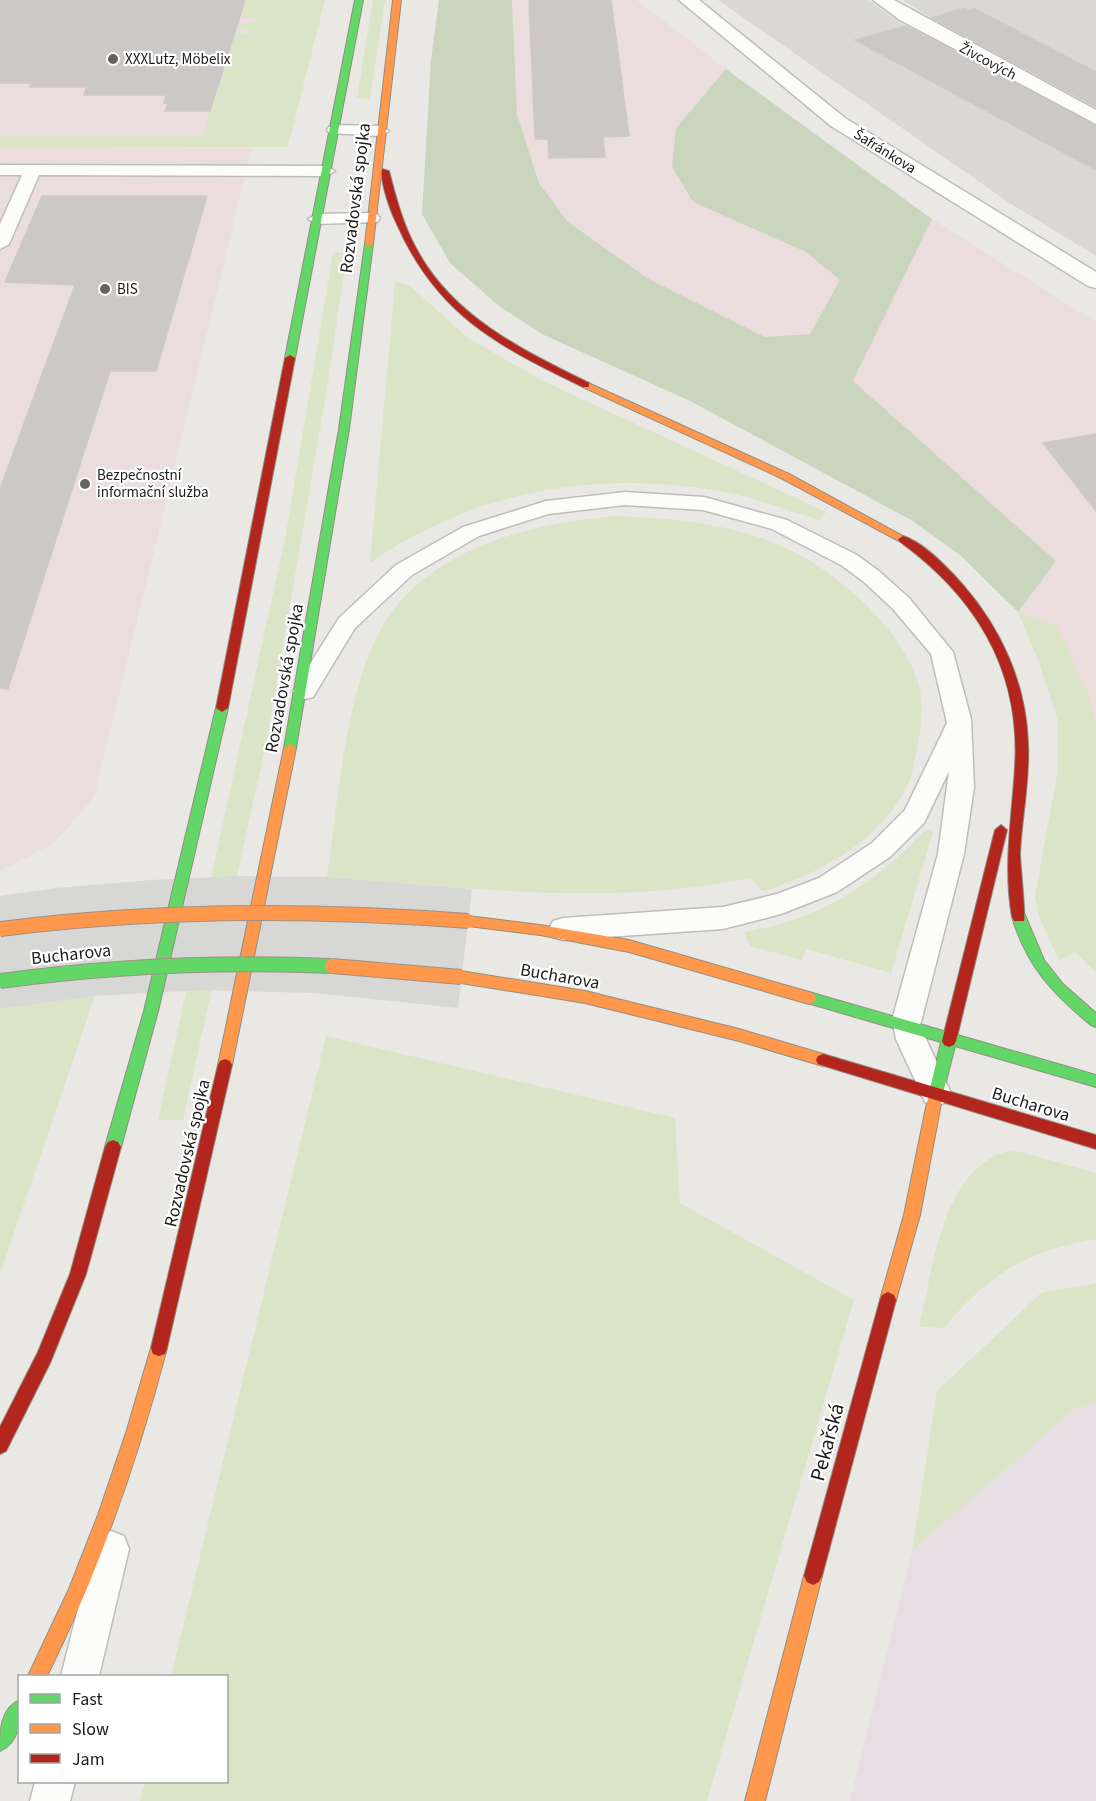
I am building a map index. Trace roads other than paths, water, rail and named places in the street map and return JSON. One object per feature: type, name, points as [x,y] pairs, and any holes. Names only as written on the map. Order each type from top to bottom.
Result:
[{"type":"main road","name":"Rozvadovská spojka","points":[[0,1445],[44,1357],[78,1274],[151,1011],[221,713],[359,0]]},
{"type":"main road","name":"Rozvadovská spojka","points":[[38,1675],[70,1614],[105,1530],[159,1354],[235,1026],[293,735],[345,425],[397,0]]},
{"type":"main road","points":[[381,131],[385,172],[398,229],[412,255],[434,285],[469,316],[512,347],[562,374],[807,486],[895,534],[938,563],[971,599],[998,646],[1015,695],[1023,741],[1014,879],[1018,918],[1036,964],[1096,1021]]},
{"type":"main road","name":"Pekařská","points":[[755,1801],[844,1456],[912,1215],[936,1093],[1023,741]]},
{"type":"main road","name":"Bucharova","points":[[0,929],[116,915],[205,909],[293,908],[359,911],[540,930],[629,946],[906,1026],[949,1041],[1096,1081]]},
{"type":"main road","name":"Bucharova","points":[[0,981],[102,968],[204,962],[339,965],[461,977],[585,997],[761,1041],[1096,1142]]},
{"type":"main road","points":[[0,1741],[18,1712]]},
{"type":"street","name":"Šafránkova","points":[[688,0],[838,122],[1096,281]]},
{"type":"street","name":"Živcových","points":[[882,0],[906,16],[1096,118]]},
{"type":"lane","points":[[334,130],[381,131]]},
{"type":"lane","points":[[0,170],[327,171]]},
{"type":"lane","points":[[0,244],[32,171]]},
{"type":"lane","points":[[317,219],[371,218]]},
{"type":"lane","points":[[293,735],[302,698],[318,664],[339,632],[365,602],[394,577],[463,535],[501,519],[554,505],[624,498],[683,501],[732,508],[779,522],[828,546],[881,581],[913,615],[943,655],[961,718],[962,773],[954,840],[906,1026],[936,1093]]},
{"type":"lane","points":[[540,930],[632,926],[723,918],[782,903],[828,885],[881,850],[915,816],[961,718]]},
{"type":"lane","points":[[80,1675],[159,1354]]},
{"type":"lane","points":[[50,1801],[55,1783]]},
{"type":"place","name":"XXXLutz, Möbelix","points":[[113,59]]},
{"type":"place","name":"BIS","points":[[105,289]]},
{"type":"place","name":"Bezpečnostní informační služba","points":[[85,484]]}]
